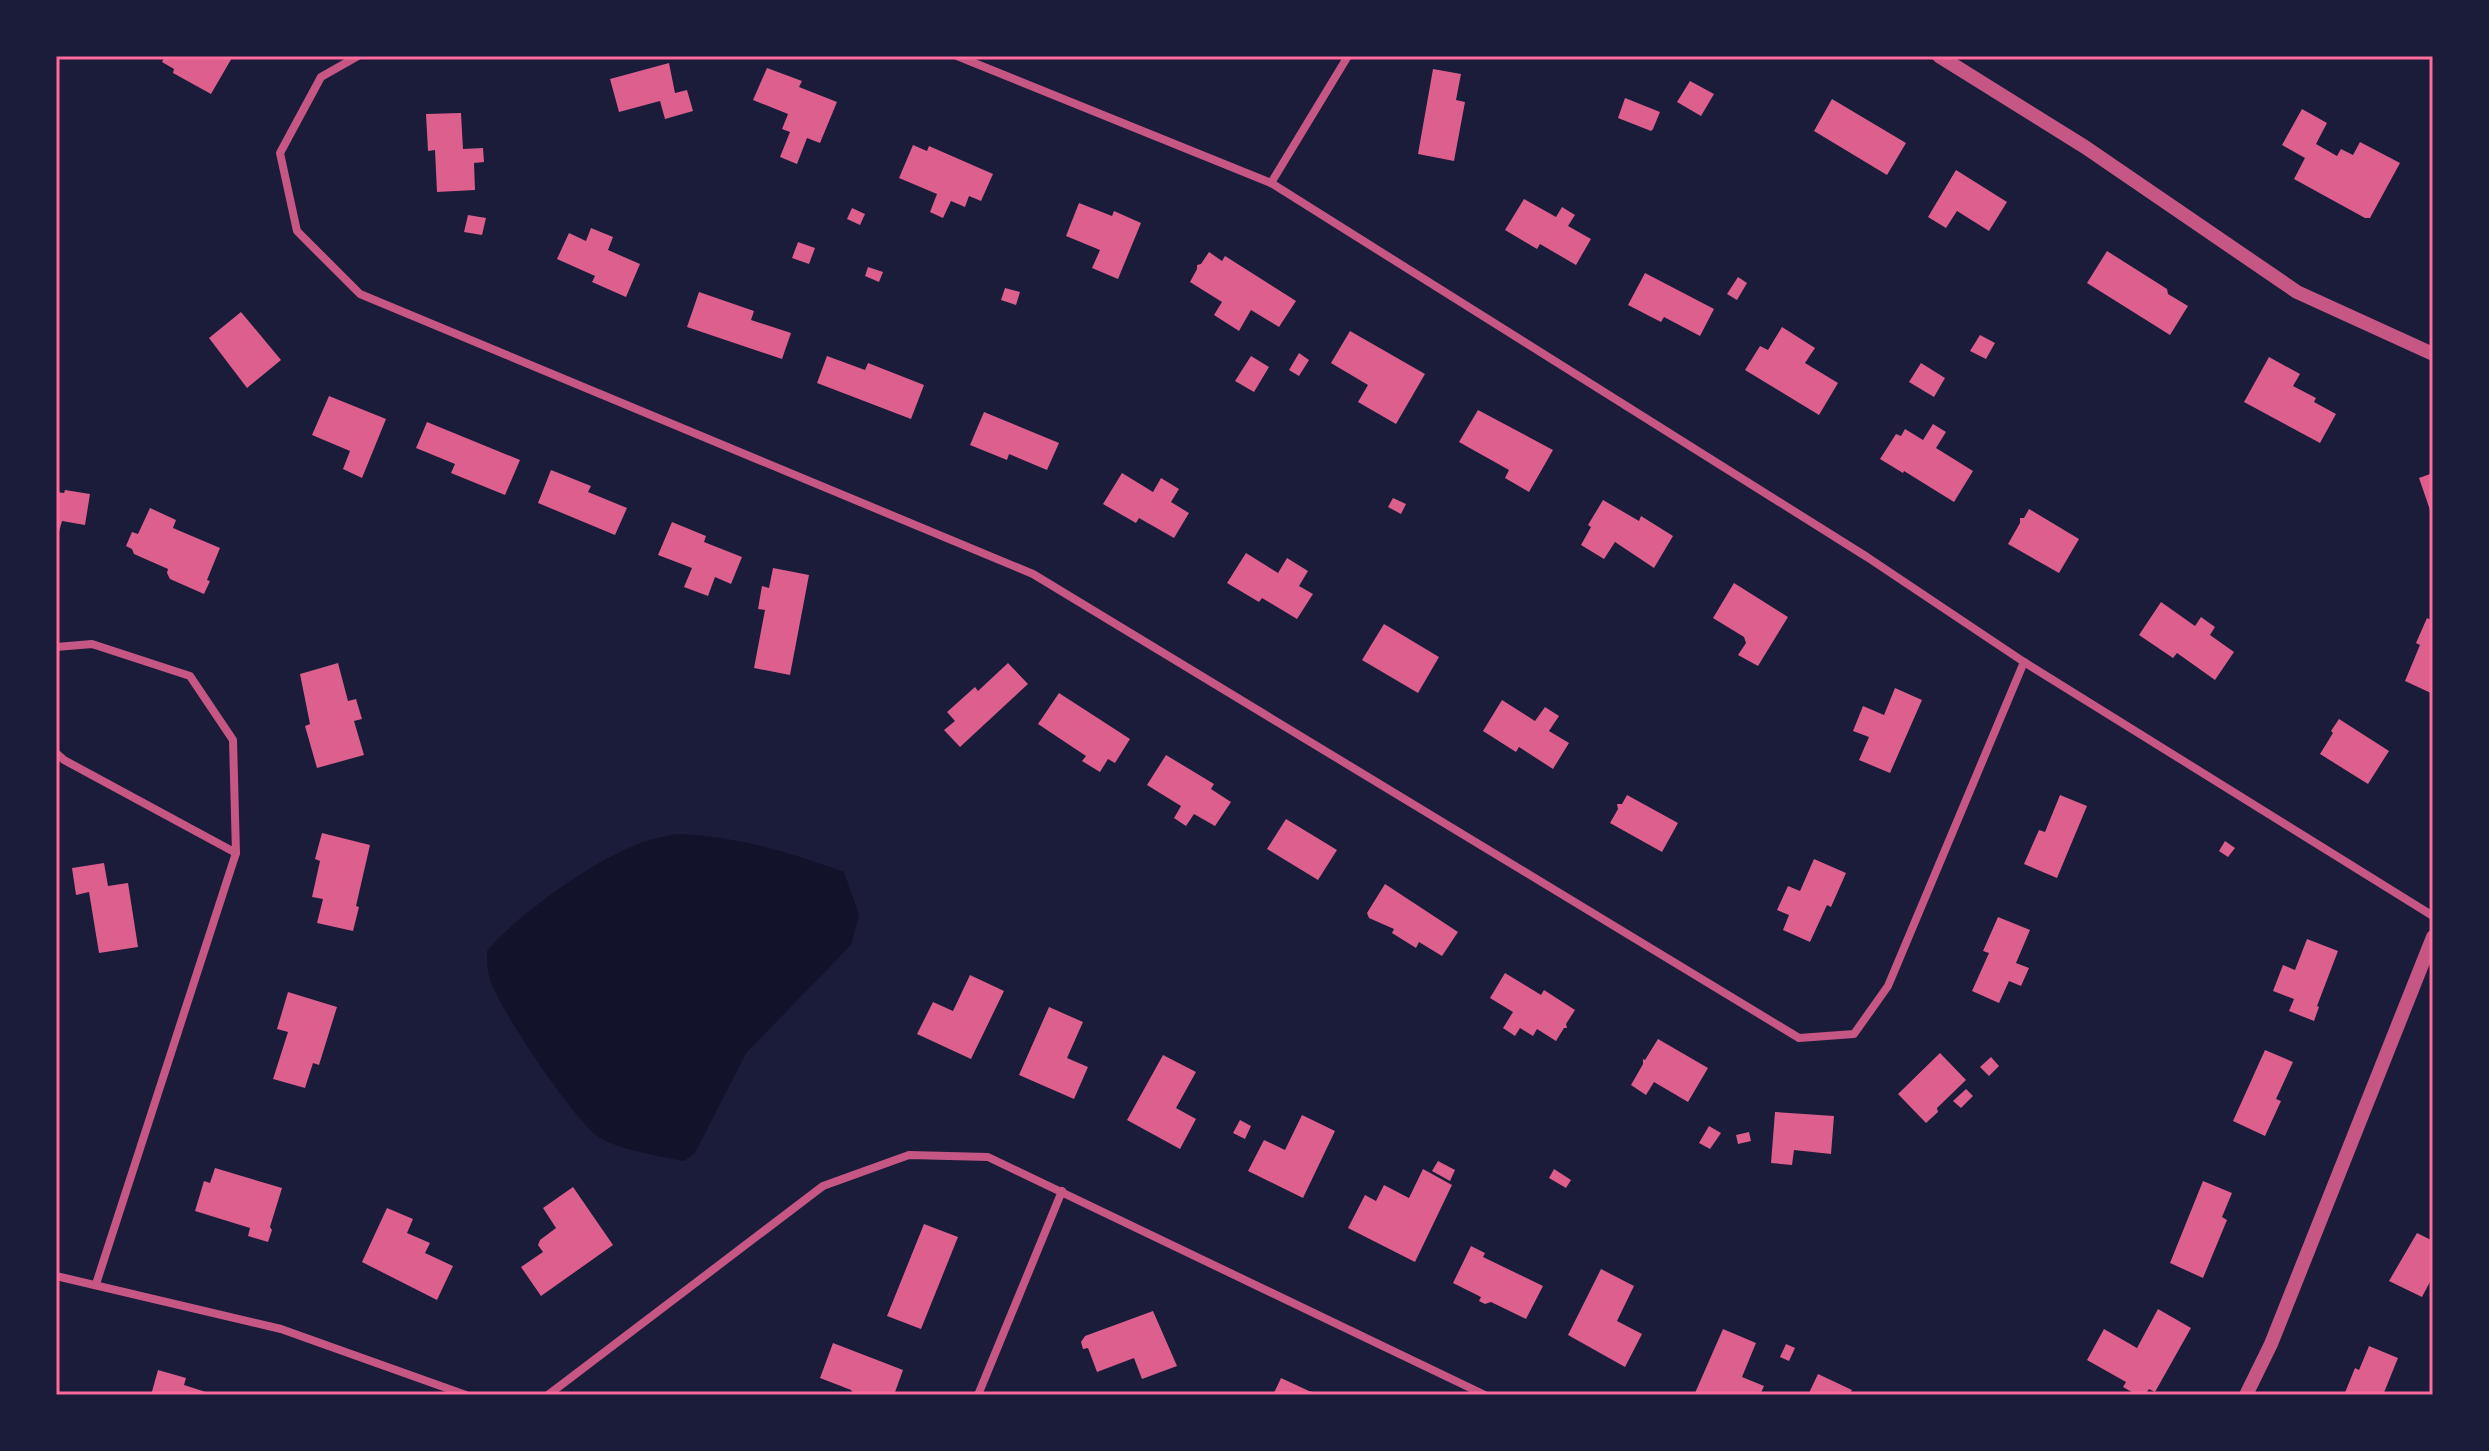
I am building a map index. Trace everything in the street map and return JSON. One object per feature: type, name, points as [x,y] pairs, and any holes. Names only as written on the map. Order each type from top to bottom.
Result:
[{"type":"street","points":[[358,56],[321,77],[280,153],[297,231],[360,294],[1033,574],[1799,1038],[1854,1034],[1888,986],[2024,662]]},
{"type":"street","points":[[957,56],[1271,183],[1867,557],[2024,662],[2433,916]]},
{"type":"street","points":[[1271,183],[1348,56]]},
{"type":"street","points":[[1939,56],[2085,147],[2297,292],[2433,354]]},
{"type":"street","points":[[56,647],[92,644],[190,676],[233,740],[236,853],[96,1284]]},
{"type":"street","points":[[56,753],[236,853]]},
{"type":"street","points":[[2246,1395],[2271,1344],[2433,937]]},
{"type":"street","points":[[548,1395],[823,1186],[909,1155],[988,1157],[1485,1395]]},
{"type":"street","points":[[978,1395],[1062,1191]]},
{"type":"street","points":[[56,1276],[281,1329],[466,1395]]},
{"type":"shaded area","points":[[677,834],[762,846],[844,872],[859,915],[851,945],[746,1053],[695,1153],[684,1161],[618,1146],[600,1138],[589,1128],[556,1088],[520,1036],[489,976],[487,957],[487,951],[519,920],[583,873],[646,841]]},
{"type":"building","points":[[165,56],[233,56],[211,94],[173,73],[174,69],[162,62]]},
{"type":"building","points":[[669,63],[675,93],[687,90],[693,111],[665,119],[660,101],[619,112],[610,79]]},
{"type":"building","points":[[767,68],[802,81],[799,87],[837,102],[820,143],[807,138],[797,164],[780,157],[790,132],[782,129],[788,114],[753,100]]},
{"type":"building","points":[[1433,69],[1461,74],[1456,100],[1465,102],[1454,161],[1418,154]]},
{"type":"building","points":[[1690,81],[1714,94],[1701,116],[1677,102]]},
{"type":"building","points":[[1625,98],[1660,112],[1651,131],[1618,118]]},
{"type":"building","points":[[1832,99],[1906,143],[1887,175],[1814,131]]},
{"type":"building","points":[[2302,109],[2327,123],[2316,144],[2337,156],[2341,149],[2353,155],[2360,142],[2400,163],[2370,218],[2294,179],[2305,158],[2282,145]]},
{"type":"building","points":[[461,113],[463,149],[483,148],[484,162],[474,163],[475,190],[437,192],[435,150],[428,151],[426,114]]},
{"type":"building","points":[[913,145],[927,151],[929,146],[993,174],[981,201],[969,196],[965,207],[951,201],[943,218],[930,212],[937,194],[899,178]]},
{"type":"building","points":[[1956,170],[2007,202],[1989,231],[1957,211],[1946,228],[1928,217]]},
{"type":"building","points":[[1524,199],[1556,217],[1562,207],[1575,215],[1568,226],[1591,239],[1576,265],[1540,244],[1537,249],[1505,230]]},
{"type":"building","points":[[1079,203],[1112,216],[1114,211],[1141,223],[1118,279],[1092,268],[1100,250],[1066,236]]},
{"type":"building","points":[[852,208],[865,214],[860,225],[847,219]]},
{"type":"building","points":[[468,215],[486,218],[482,235],[464,232]]},
{"type":"building","points":[[591,228],[613,237],[608,250],[640,264],[626,297],[592,282],[595,276],[557,259],[569,233],[586,241]]},
{"type":"building","points":[[798,242],[815,248],[809,264],[792,258]]},
{"type":"building","points":[[2107,251],[2188,306],[2170,335],[2087,283]]},
{"type":"building","points":[[1209,252],[1222,261],[1225,256],[1296,301],[1279,327],[1251,310],[1239,331],[1214,315],[1222,302],[1190,282],[1197,265]]},
{"type":"building","points":[[868,267],[883,272],[879,282],[865,276]]},
{"type":"building","points":[[1645,273],[1714,309],[1700,336],[1664,317],[1661,322],[1628,305]]},
{"type":"building","points":[[1738,277],[1747,283],[1737,300],[1727,294]]},
{"type":"building","points":[[1005,288],[1020,292],[1016,305],[1001,300]]},
{"type":"building","points":[[699,292],[754,311],[751,320],[791,333],[782,359],[687,327]]},
{"type":"building","points":[[241,312],[281,360],[247,388],[209,338]]},
{"type":"building","points":[[1782,327],[1815,348],[1805,363],[1838,383],[1819,415],[1745,370],[1760,346],[1768,350]]},
{"type":"building","points":[[1350,331],[1425,374],[1396,424],[1358,402],[1368,385],[1331,363]]},
{"type":"building","points":[[1980,335],[1995,343],[1986,359],[1970,351]]},
{"type":"building","points":[[1299,353],[1309,360],[1299,376],[1289,370]]},
{"type":"building","points":[[827,356],[865,370],[868,363],[924,385],[911,419],[817,383]]},
{"type":"building","points":[[1251,356],[1269,367],[1254,392],[1235,381]]},
{"type":"building","points":[[2269,357],[2300,374],[2293,386],[2316,398],[2314,402],[2336,414],[2320,443],[2244,402]]},
{"type":"building","points":[[1921,363],[1945,378],[1934,397],[1909,382]]},
{"type":"building","points":[[329,396],[386,419],[362,478],[343,469],[350,451],[312,435]]},
{"type":"building","points":[[1478,410],[1553,450],[1529,492],[1505,478],[1509,470],[1459,442]]},
{"type":"building","points":[[984,412],[1059,443],[1047,470],[1009,454],[1007,460],[970,445]]},
{"type":"building","points":[[427,422],[520,460],[505,495],[451,473],[455,464],[416,448]]},
{"type":"building","points":[[1933,424],[1946,432],[1936,448],[1973,471],[1954,502],[1880,459],[1896,434],[1901,436],[1905,429],[1923,440]]},
{"type":"building","points":[[551,470],[591,486],[588,492],[627,508],[615,535],[538,503]]},
{"type":"building","points":[[1122,473],[1153,492],[1161,478],[1179,489],[1171,502],[1189,513],[1174,538],[1139,518],[1136,523],[1103,504]]},
{"type":"building","points":[[2433,473],[2433,508],[2430,510],[2419,478]]},
{"type":"building","points":[[65,490],[90,494],[85,525],[62,521],[56,542],[56,492],[64,493]]},
{"type":"building","points":[[1393,498],[1406,504],[1401,514],[1388,507]]},
{"type":"building","points":[[1603,500],[1639,521],[1641,516],[1673,536],[1654,568],[1615,542],[1604,559],[1581,545],[1591,527],[1588,525]]},
{"type":"building","points":[[150,508],[176,520],[173,528],[220,548],[204,594],[170,579],[168,569],[134,554],[126,546],[132,532],[138,534]]},
{"type":"building","points":[[2029,509],[2079,539],[2059,573],[2008,544],[2020,518],[2024,518]]},
{"type":"building","points":[[672,522],[706,536],[704,542],[742,557],[731,584],[715,577],[708,596],[684,587],[692,568],[658,555]]},
{"type":"building","points":[[1246,553],[1278,573],[1287,558],[1308,571],[1299,586],[1313,594],[1297,619],[1262,598],[1259,602],[1227,583]]},
{"type":"building","points":[[773,568],[809,575],[790,675],[754,668],[765,610],[758,609],[762,586],[769,588]]},
{"type":"building","points":[[1734,583],[1788,617],[1758,666],[1738,655],[1746,643],[1744,637],[1713,618]]},
{"type":"building","points":[[2161,602],[2195,626],[2201,617],[2215,627],[2210,635],[2234,652],[2215,680],[2177,653],[2173,658],[2139,635]]},
{"type":"building","points":[[2427,618],[2433,621],[2433,694],[2405,681]]},
{"type":"building","points":[[1384,624],[1439,657],[1418,693],[1362,660]]},
{"type":"building","points":[[338,663],[348,701],[356,699],[362,719],[354,721],[364,755],[317,768],[305,726],[310,724],[300,674]]},
{"type":"building","points":[[1008,663],[1028,684],[960,747],[944,730],[955,721],[947,712],[975,687],[978,691]]},
{"type":"building","points":[[1895,688],[1922,700],[1890,773],[1859,760],[1869,737],[1853,731],[1863,706],[1884,715]]},
{"type":"building","points":[[1059,693],[1130,739],[1115,763],[1108,759],[1100,772],[1082,761],[1086,756],[1038,724]]},
{"type":"building","points":[[1502,700],[1535,721],[1545,707],[1559,716],[1549,731],[1569,743],[1553,769],[1519,747],[1516,752],[1483,731]]},
{"type":"building","points":[[2339,719],[2389,751],[2368,784],[2320,754]]},
{"type":"building","points":[[1166,755],[1214,784],[1211,789],[1231,802],[1215,826],[1194,814],[1186,826],[1174,818],[1181,806],[1147,785]]},
{"type":"building","points":[[1627,795],[1678,823],[1662,852],[1610,823],[1618,809],[1617,804],[1622,804]]},
{"type":"building","points":[[2060,795],[2087,806],[2057,878],[2024,864],[2039,830],[2045,832]]},
{"type":"building","points":[[1286,819],[1337,850],[1318,880],[1267,849]]},
{"type":"building","points":[[322,833],[370,845],[353,931],[317,923],[323,899],[312,897],[320,861],[315,859]]},
{"type":"building","points":[[2225,841],[2235,848],[2228,857],[2219,851]]},
{"type":"building","points":[[1814,859],[1846,873],[1831,907],[1827,905],[1810,942],[1783,930],[1789,915],[1777,910],[1788,886],[1800,891]]},
{"type":"building","points":[[104,863],[108,886],[128,883],[138,947],[99,953],[89,892],[76,895],[72,868]]},
{"type":"building","points":[[1385,884],[1458,932],[1442,956],[1419,942],[1416,948],[1392,933],[1394,929],[1369,918],[1367,913]]},
{"type":"building","points":[[1998,917],[2030,930],[2016,963],[2029,968],[2021,986],[2009,981],[1999,1003],[1972,991],[1989,953],[1983,951]]},
{"type":"building","points":[[2307,939],[2338,951],[2314,1021],[2289,1011],[2294,999],[2273,991],[2283,965],[2295,970]]},
{"type":"building","points":[[1505,973],[1541,995],[1544,990],[1575,1010],[1566,1024],[1567,1028],[1556,1041],[1537,1029],[1533,1036],[1520,1028],[1515,1036],[1503,1028],[1513,1012],[1490,998]]},
{"type":"building","points":[[970,975],[1004,991],[971,1059],[917,1034],[933,1002],[953,1011]]},
{"type":"building","points":[[288,992],[337,1007],[319,1065],[313,1063],[305,1088],[273,1079],[288,1032],[277,1029]]},
{"type":"building","points":[[1049,1007],[1083,1022],[1067,1058],[1088,1067],[1074,1099],[1019,1075]]},
{"type":"building","points":[[1658,1039],[1708,1068],[1688,1102],[1654,1082],[1646,1095],[1631,1085],[1643,1059]]},
{"type":"building","points":[[2265,1050],[2293,1062],[2276,1099],[2281,1101],[2265,1136],[2233,1121]]},
{"type":"building","points":[[1940,1053],[1966,1080],[1926,1123],[1898,1094]]},
{"type":"building","points":[[1163,1055],[1196,1072],[1176,1108],[1196,1119],[1180,1149],[1127,1120]]},
{"type":"building","points":[[1991,1057],[1999,1066],[1989,1076],[1980,1067]]},
{"type":"building","points":[[1966,1089],[1973,1096],[1961,1108],[1953,1101]]},
{"type":"building","points":[[1775,1112],[1834,1116],[1831,1154],[1794,1150],[1792,1165],[1771,1163]]},
{"type":"building","points":[[1302,1115],[1335,1131],[1303,1198],[1248,1171],[1264,1140],[1285,1150]]},
{"type":"building","points":[[1240,1120],[1251,1126],[1245,1139],[1233,1133]]},
{"type":"building","points":[[1709,1126],[1721,1133],[1710,1149],[1699,1143]]},
{"type":"building","points":[[1749,1132],[1751,1141],[1738,1144],[1736,1135]]},
{"type":"building","points":[[1438,1161],[1455,1170],[1450,1181],[1432,1171]]},
{"type":"building","points":[[215,1168],[282,1188],[268,1242],[248,1236],[250,1228],[195,1211],[204,1181],[210,1183]]},
{"type":"building","points":[[1423,1169],[1452,1185],[1415,1262],[1348,1228],[1365,1195],[1376,1201],[1384,1185],[1409,1198]]},
{"type":"building","points":[[1554,1169],[1571,1180],[1566,1188],[1549,1178]]},
{"type":"building","points":[[2203,1181],[2232,1193],[2222,1217],[2227,1220],[2203,1278],[2170,1263]]},
{"type":"building","points":[[573,1187],[613,1245],[541,1296],[521,1267],[543,1252],[538,1245],[540,1240],[556,1228],[543,1208]]},
{"type":"building","points":[[387,1208],[413,1219],[407,1233],[430,1243],[425,1253],[453,1266],[437,1300],[362,1262]]},
{"type":"building","points":[[924,1224],[958,1237],[921,1329],[887,1316]]},
{"type":"building","points":[[2417,1233],[2433,1241],[2433,1276],[2422,1297],[2389,1281]]},
{"type":"building","points":[[1471,1246],[1485,1253],[1483,1257],[1543,1286],[1526,1319],[1491,1302],[1485,1304],[1479,1301],[1481,1297],[1453,1283]]},
{"type":"building","points":[[1601,1269],[1634,1286],[1617,1321],[1642,1334],[1625,1367],[1568,1335]]},
{"type":"building","points":[[2158,1309],[2191,1328],[2155,1392],[2149,1389],[2145,1395],[2137,1395],[2123,1387],[2126,1382],[2087,1360],[2104,1329],[2137,1348]]},
{"type":"building","points":[[1153,1311],[1177,1366],[1142,1379],[1134,1358],[1097,1372],[1088,1348],[1083,1349],[1081,1342],[1085,1336]]},
{"type":"building","points":[[1723,1329],[1756,1343],[1742,1377],[1764,1386],[1760,1395],[1695,1393]]},
{"type":"building","points":[[833,1343],[903,1370],[894,1395],[854,1395],[851,1390],[820,1378]]},
{"type":"building","points":[[1786,1344],[1795,1348],[1789,1361],[1780,1357]]},
{"type":"building","points":[[2369,1346],[2398,1358],[2383,1395],[2344,1395],[2355,1368],[2359,1370]]},
{"type":"building","points":[[158,1370],[186,1378],[184,1385],[215,1395],[151,1395]]},
{"type":"building","points":[[1818,1374],[1852,1390],[1849,1395],[1808,1395]]},
{"type":"building","points":[[1281,1378],[1309,1391],[1325,1395],[1273,1395]]}]
